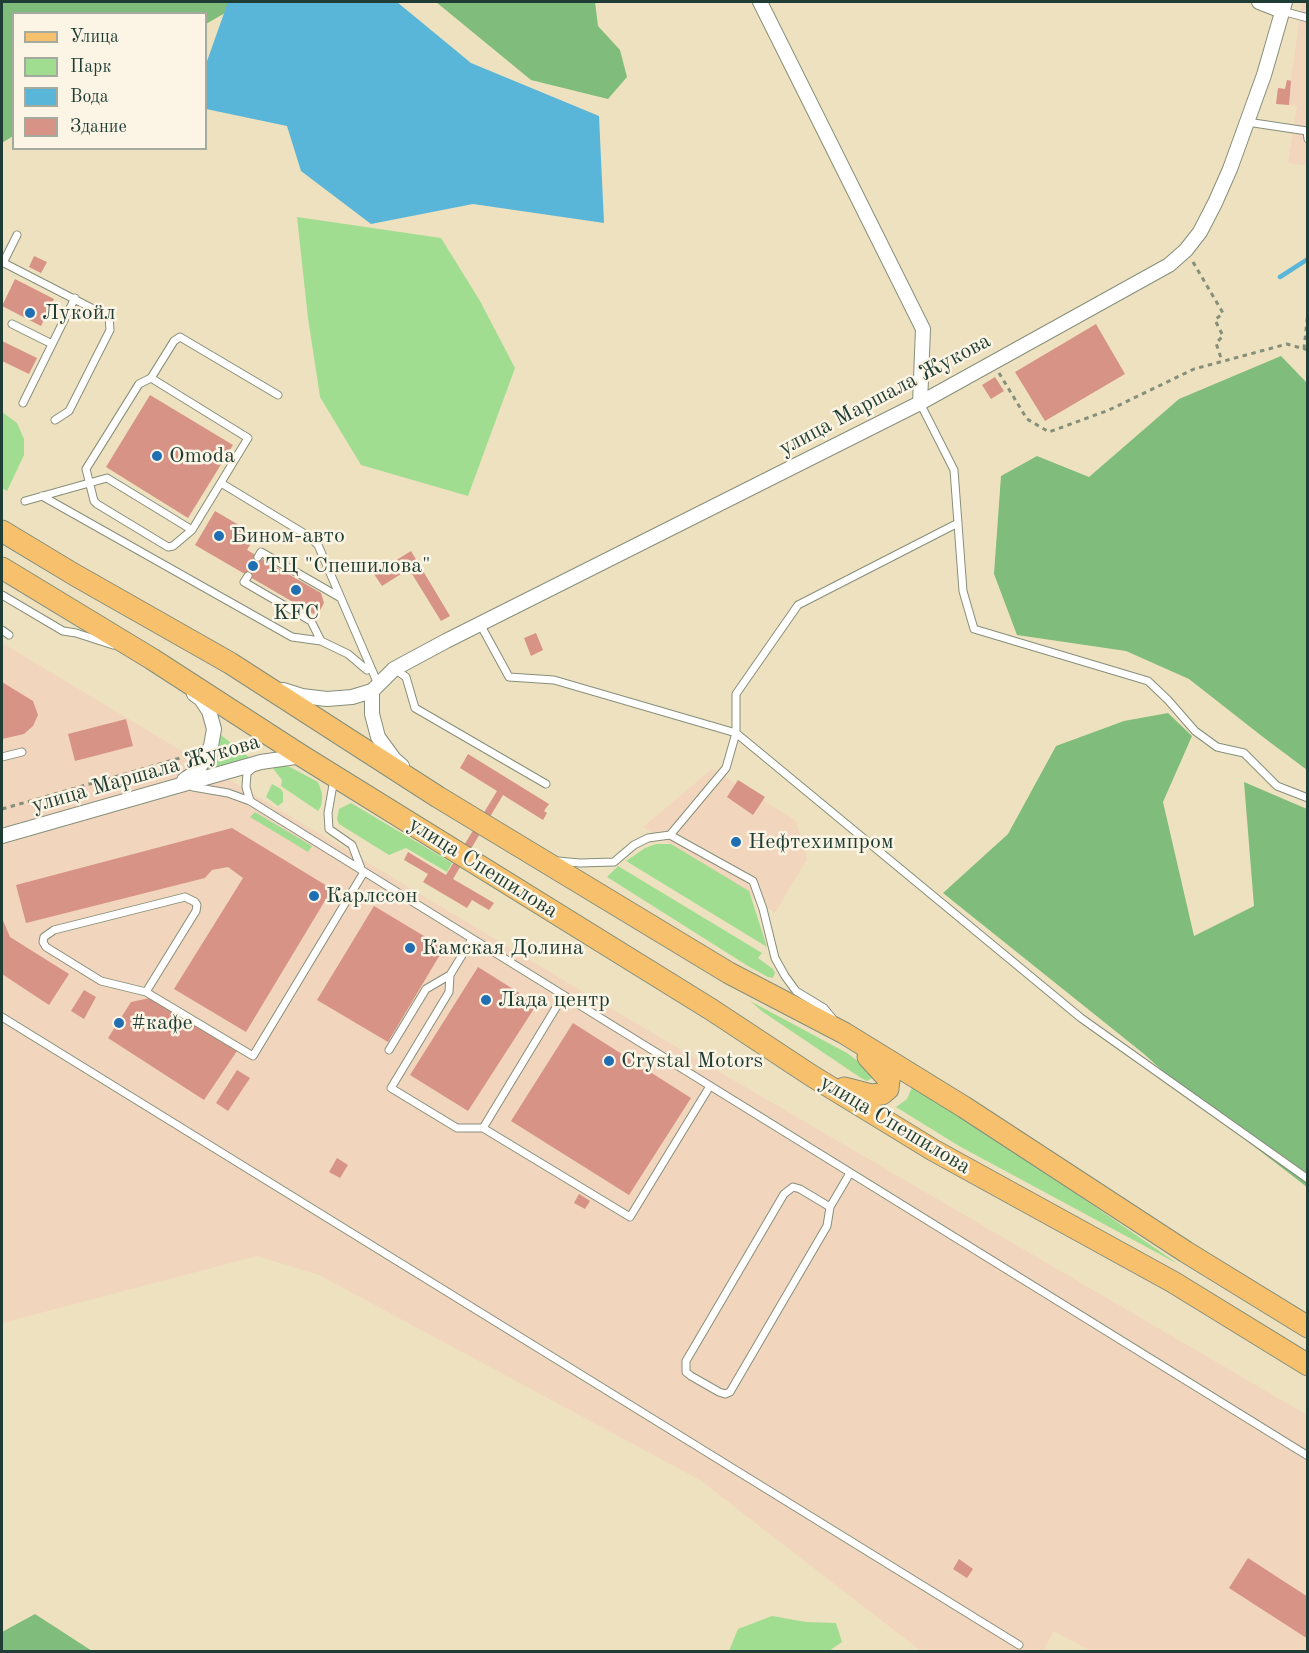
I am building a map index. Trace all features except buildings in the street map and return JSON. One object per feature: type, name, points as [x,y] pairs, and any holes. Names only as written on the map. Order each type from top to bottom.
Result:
[{"type":"main road","name":"улица Спешилова","points":[[2,531],[84,581],[230,663],[438,796],[729,973],[844,1033],[964,1107],[1186,1252],[1308,1327]]},
{"type":"main road","name":"улица Спешилова","points":[[2,567],[933,1150],[1173,1282],[1308,1365]]},
{"type":"main road","points":[[812,1076],[852,1091],[871,1095],[882,1094],[888,1089],[889,1080],[883,1071],[844,1033]]},
{"type":"street","points":[[760,2],[923,328],[920,403]]},
{"type":"street","points":[[1259,2],[1283,6]]},
{"type":"street","name":"улица Маршала Жукова","points":[[375,688],[394,669],[920,403],[1169,265],[1186,250],[1200,232],[1215,203],[1264,75],[1283,6]]},
{"type":"street","points":[[152,659],[201,699],[209,711],[214,729],[211,746],[196,772],[169,788]]},
{"type":"street","points":[[230,663],[272,686],[302,696],[327,699],[352,697],[375,688],[372,714],[378,737],[394,759],[438,796]]},
{"type":"street","name":"улица Маршала Жукова","points":[[2,836],[261,762],[302,756]]},
{"type":"lane","points":[[1283,6],[1308,18]]},
{"type":"lane","points":[[1247,122],[1307,131],[1308,139]]},
{"type":"lane","points":[[17,235],[2,262],[109,317],[110,330],[69,411],[55,420]]},
{"type":"lane","points":[[23,403],[75,298]]},
{"type":"lane","points":[[12,324],[52,344]]},
{"type":"lane","points":[[151,378],[248,438],[192,530],[173,546],[163,545],[97,504],[94,501],[86,469],[139,384],[151,378],[174,341],[180,337],[278,395]]},
{"type":"lane","points":[[920,403],[954,470],[963,591],[974,629],[1148,681],[1195,731],[1217,747],[1244,753],[1277,786],[1308,798]]},
{"type":"lane","points":[[25,501],[107,478],[192,530]]},
{"type":"lane","points":[[221,483],[314,540],[318,545],[375,688]]},
{"type":"lane","points":[[42,496],[292,637],[321,641],[348,654],[367,670]]},
{"type":"lane","points":[[670,835],[726,768],[736,733],[736,694],[798,605],[958,523]]},
{"type":"lane","points":[[258,557],[261,552],[341,598]]},
{"type":"lane","points":[[248,576],[244,582],[311,621],[321,641]]},
{"type":"lane","points":[[2,594],[63,631],[76,633],[152,659]]},
{"type":"lane","points":[[480,624],[509,677],[554,680],[736,733],[1081,1018],[1308,1179]]},
{"type":"lane","points":[[2,630],[9,635]]},
{"type":"lane","points":[[394,669],[406,677],[415,708],[546,784]]},
{"type":"lane","points":[[2,757],[22,752]]},
{"type":"lane","points":[[250,801],[246,787],[247,773],[261,762]]},
{"type":"lane","points":[[335,776],[328,813],[329,830],[352,844],[363,872]]},
{"type":"lane","points":[[169,788],[200,786],[250,801],[1308,1456]]},
{"type":"lane","points":[[529,851],[561,862],[614,862],[634,844],[648,838],[670,835],[753,881],[763,909],[775,958],[785,976],[796,991],[824,1008],[844,1033]]},
{"type":"lane","points":[[146,992],[196,911],[197,905],[185,897],[54,930],[44,937],[43,942],[46,947],[101,981],[146,992],[253,1056],[363,872]]},
{"type":"lane","points":[[472,939],[450,975],[449,992],[391,1088],[456,1128],[483,1128],[630,1217],[710,1086]]},
{"type":"lane","points":[[389,1050],[426,989],[450,975]]},
{"type":"lane","points":[[483,1128],[563,996]]},
{"type":"lane","points":[[2,1017],[1019,1645]]},
{"type":"lane","points":[[830,1207],[793,1187],[784,1194],[687,1361],[686,1372],[719,1392],[724,1394],[730,1392],[827,1226],[830,1207],[850,1173]]},
{"type":"path","points":[[1186,250],[1222,313],[1215,320],[1223,336],[1216,343],[1222,361]]},
{"type":"path","points":[[994,363],[1027,419],[1049,432],[1109,410],[1194,369],[1287,344],[1306,349],[1308,311]]},
{"type":"path","points":[[2,810],[171,762],[195,753]]},
{"type":"shaded area","points":[[1302,2],[1307,2],[1307,165],[1288,163],[1297,106],[1276,104],[1278,88],[1285,89],[1287,80],[1291,80]]},
{"type":"shaded area","points":[[2,643],[598,1001],[1307,1415],[1307,1651],[1091,1651],[1054,1631],[1043,1651],[921,1651],[700,1480],[319,1275],[257,1256],[2,1323]]},
{"type":"shaded area","points":[[712,769],[796,821],[807,859],[775,913],[643,827]]},
{"type":"green space","points":[[2,2],[244,2],[207,23],[207,12],[12,12],[12,137],[2,143]]},
{"type":"green space","points":[[436,2],[595,2],[598,26],[620,50],[627,77],[608,99],[531,80]]},
{"type":"green space","points":[[297,217],[441,238],[480,301],[515,368],[468,496],[361,465],[320,397],[308,318]]},
{"type":"green space","points":[[1281,356],[1307,383],[1307,770],[1189,679],[1126,651],[1017,635],[994,574],[1001,476],[1037,456],[1089,477],[1179,399]]},
{"type":"green space","points":[[2,412],[17,423],[24,439],[24,455],[7,491],[2,488]]},
{"type":"green space","points":[[1168,713],[1192,736],[1163,802],[1194,936],[1254,906],[1244,782],[1307,809],[1307,1187],[1199,1104],[1144,1054],[943,893],[1008,834],[1056,746],[1124,721]]},
{"type":"green space","points":[[221,735],[250,758],[204,772],[214,759]]},
{"type":"green space","points":[[281,765],[290,767],[318,782],[322,800],[318,811],[281,786],[282,780],[272,767]]},
{"type":"green space","points":[[272,784],[281,789],[283,793],[283,802],[278,806],[266,797]]},
{"type":"green space","points":[[351,803],[452,863],[447,872],[406,848],[389,855],[339,824],[337,819],[339,809]]},
{"type":"green space","points":[[255,812],[312,846],[308,852],[250,817]]},
{"type":"green space","points":[[656,844],[671,844],[749,891],[767,947],[626,861],[645,848]]},
{"type":"green space","points":[[618,866],[762,953],[758,958],[773,969],[775,973],[773,978],[748,966],[607,877]]},
{"type":"green space","points":[[750,1001],[847,1053],[874,1073],[874,1077],[867,1081],[861,1078]]},
{"type":"green space","points":[[913,1085],[968,1119],[1178,1264],[959,1146],[896,1107],[907,1099]]},
{"type":"green space","points":[[35,1614],[92,1651],[2,1651],[2,1632]]},
{"type":"green space","points":[[772,1616],[806,1622],[836,1623],[842,1642],[829,1651],[729,1651],[738,1629]]},
{"type":"water","points":[[228,2],[397,2],[471,63],[599,116],[604,223],[473,204],[371,224],[301,171],[287,126],[207,109],[207,61]]},
{"type":"waterway","points":[[1280,277],[1308,259]]},
{"type":"place","name":"Лукойл","points":[[30,313]]},
{"type":"place","name":"Omoda","points":[[157,456]]},
{"type":"place","name":"Бином-авто","points":[[219,536]]},
{"type":"place","name":"ТЦ \"Спешилова\"","points":[[253,566]]},
{"type":"place","name":"KFC","points":[[296,590]]},
{"type":"place","name":"Нефтехимпром","points":[[736,842]]},
{"type":"place","name":"Карлссон","points":[[314,896]]},
{"type":"place","name":"Камская Долина","points":[[410,948]]},
{"type":"place","name":"Лада центр","points":[[486,1000]]},
{"type":"place","name":"#кафе","points":[[119,1023]]},
{"type":"place","name":"Crystal Motors","points":[[609,1061]]}]
